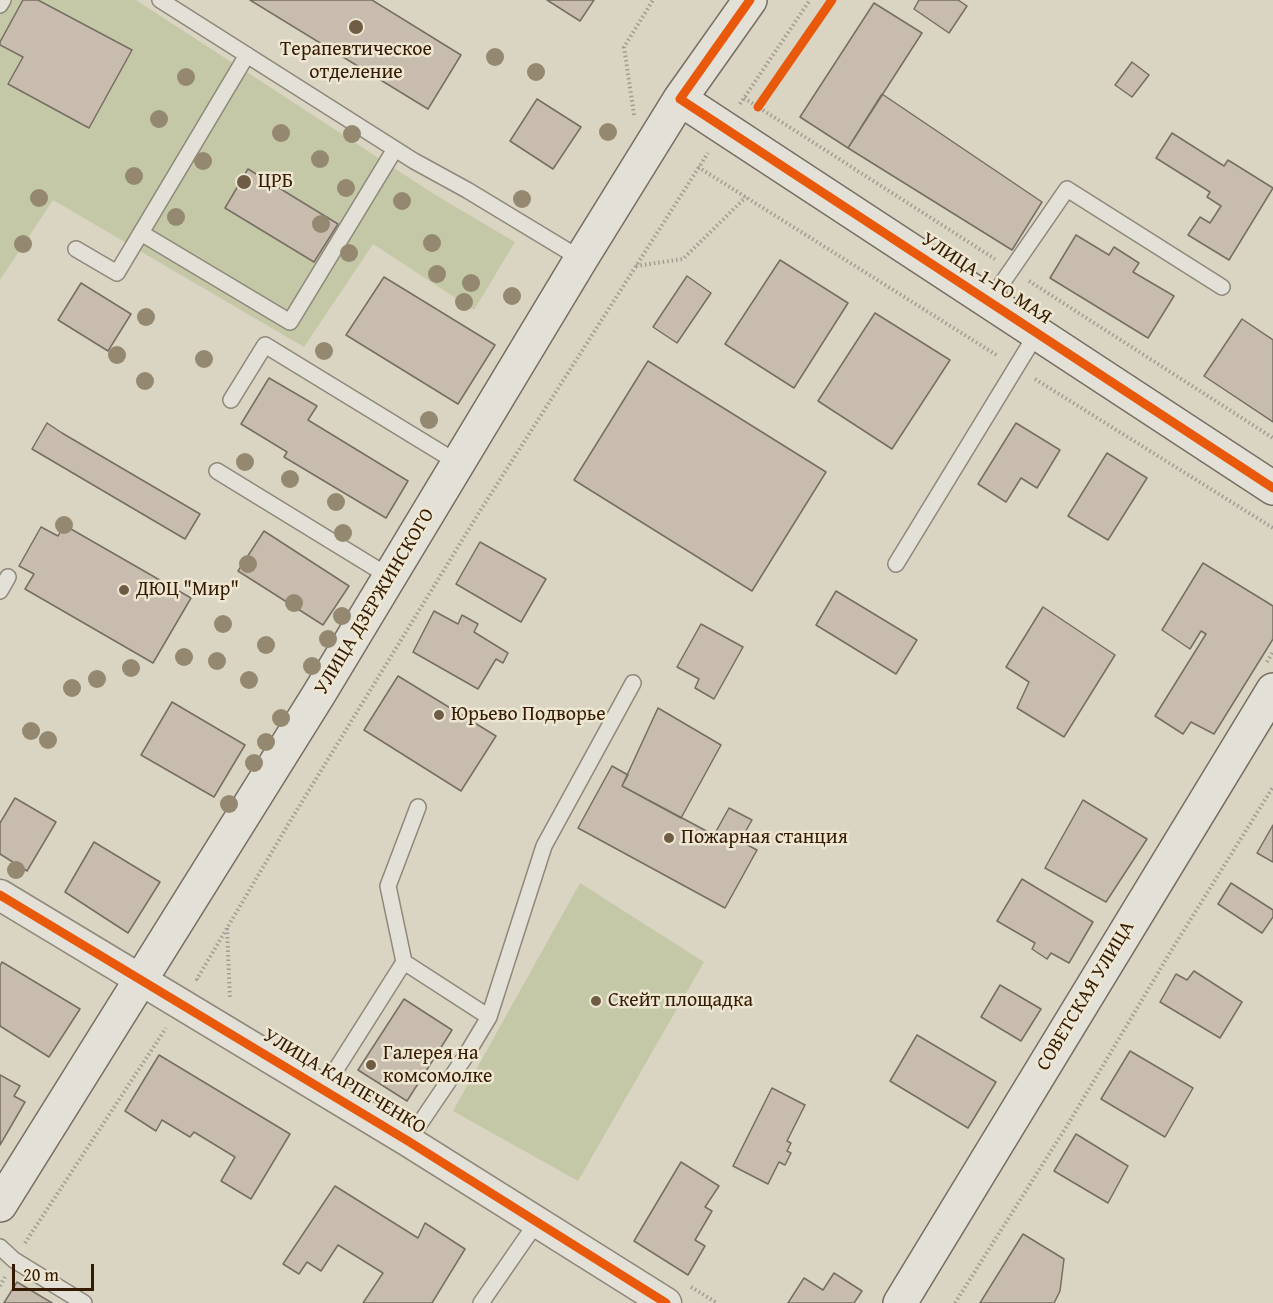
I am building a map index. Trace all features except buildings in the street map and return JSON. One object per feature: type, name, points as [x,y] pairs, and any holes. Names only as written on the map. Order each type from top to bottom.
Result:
[{"type":"main road","name":"УЛИЦА ДЗЕРЖИНСКОГО","points":[[0,1205],[319,694],[680,99],[750,0]]},
{"type":"main road","name":"УЛИЦА 1-ГО МАЯ","points":[[680,99],[1273,489]]},
{"type":"main road","name":"СОВЕТСКАЯ УЛИЦА","points":[[900,1303],[1273,690]]},
{"type":"street","name":"УЛИЦА КАРПЕЧЕНКО","points":[[0,895],[408,1141],[537,1222],[676,1294]]},
{"type":"lane","points":[[0,5],[3,0]]},
{"type":"lane","points":[[160,0],[395,149],[581,259]]},
{"type":"lane","points":[[76,249],[117,273],[247,56]]},
{"type":"lane","points":[[141,233],[290,322],[395,149]]},
{"type":"lane","points":[[989,302],[1067,189],[1222,287]]},
{"type":"lane","points":[[896,564],[1037,333]]},
{"type":"lane","points":[[231,400],[265,345],[458,463]]},
{"type":"lane","points":[[217,471],[390,577]]},
{"type":"lane","points":[[0,591],[8,577]]},
{"type":"lane","points":[[408,1141],[489,1017],[544,846],[633,683]]},
{"type":"lane","points":[[323,1090],[404,962],[388,886],[418,807]]},
{"type":"lane","points":[[404,962],[489,1017]]},
{"type":"lane","points":[[481,1303],[537,1222]]},
{"type":"lane","points":[[0,1247],[14,1260],[84,1303]]},
{"type":"path","points":[[0,1286],[14,1260],[197,979],[480,511],[698,167],[810,0]]},
{"type":"path","points":[[758,107],[765,97]]},
{"type":"path","points":[[698,167],[1273,528]]},
{"type":"path","points":[[635,267],[683,260],[746,197]]},
{"type":"path","points":[[955,1303],[1070,1121],[1273,786]]},
{"type":"path","points":[[227,927],[230,999]]},
{"type":"path","points":[[197,979],[205,984]]},
{"type":"path","points":[[222,994],[240,1006]]},
{"type":"path","points":[[676,1294],[717,1303]]},
{"type":"green space","name":"ЦРБ","points":[[0,0],[136,0],[437,196],[515,242],[474,310],[373,244],[304,347],[53,200],[0,280]]},
{"type":"green space","points":[[580,883],[704,962],[578,1181],[453,1111]]},
{"type":"cycle path","points":[[750,0],[680,99],[1273,488]]},
{"type":"cycle path","points":[[758,107],[832,0]]},
{"type":"cycle path","points":[[0,895],[408,1141],[666,1303]]},
{"type":"place","name":"Терапевтическое отделение","points":[[356,27]]},
{"type":"place","name":"ЦРБ","points":[[244,182]]},
{"type":"place","name":"ДЮЦ \"Мир\"","points":[[124,590]]},
{"type":"place","name":"Юрьево Подворье","points":[[439,715]]},
{"type":"place","name":"Пожарная станция","points":[[669,838]]},
{"type":"place","name":"Скейт площадка","points":[[596,1001]]},
{"type":"place","name":"Галерея на комсомолке","points":[[371,1065]]}]
